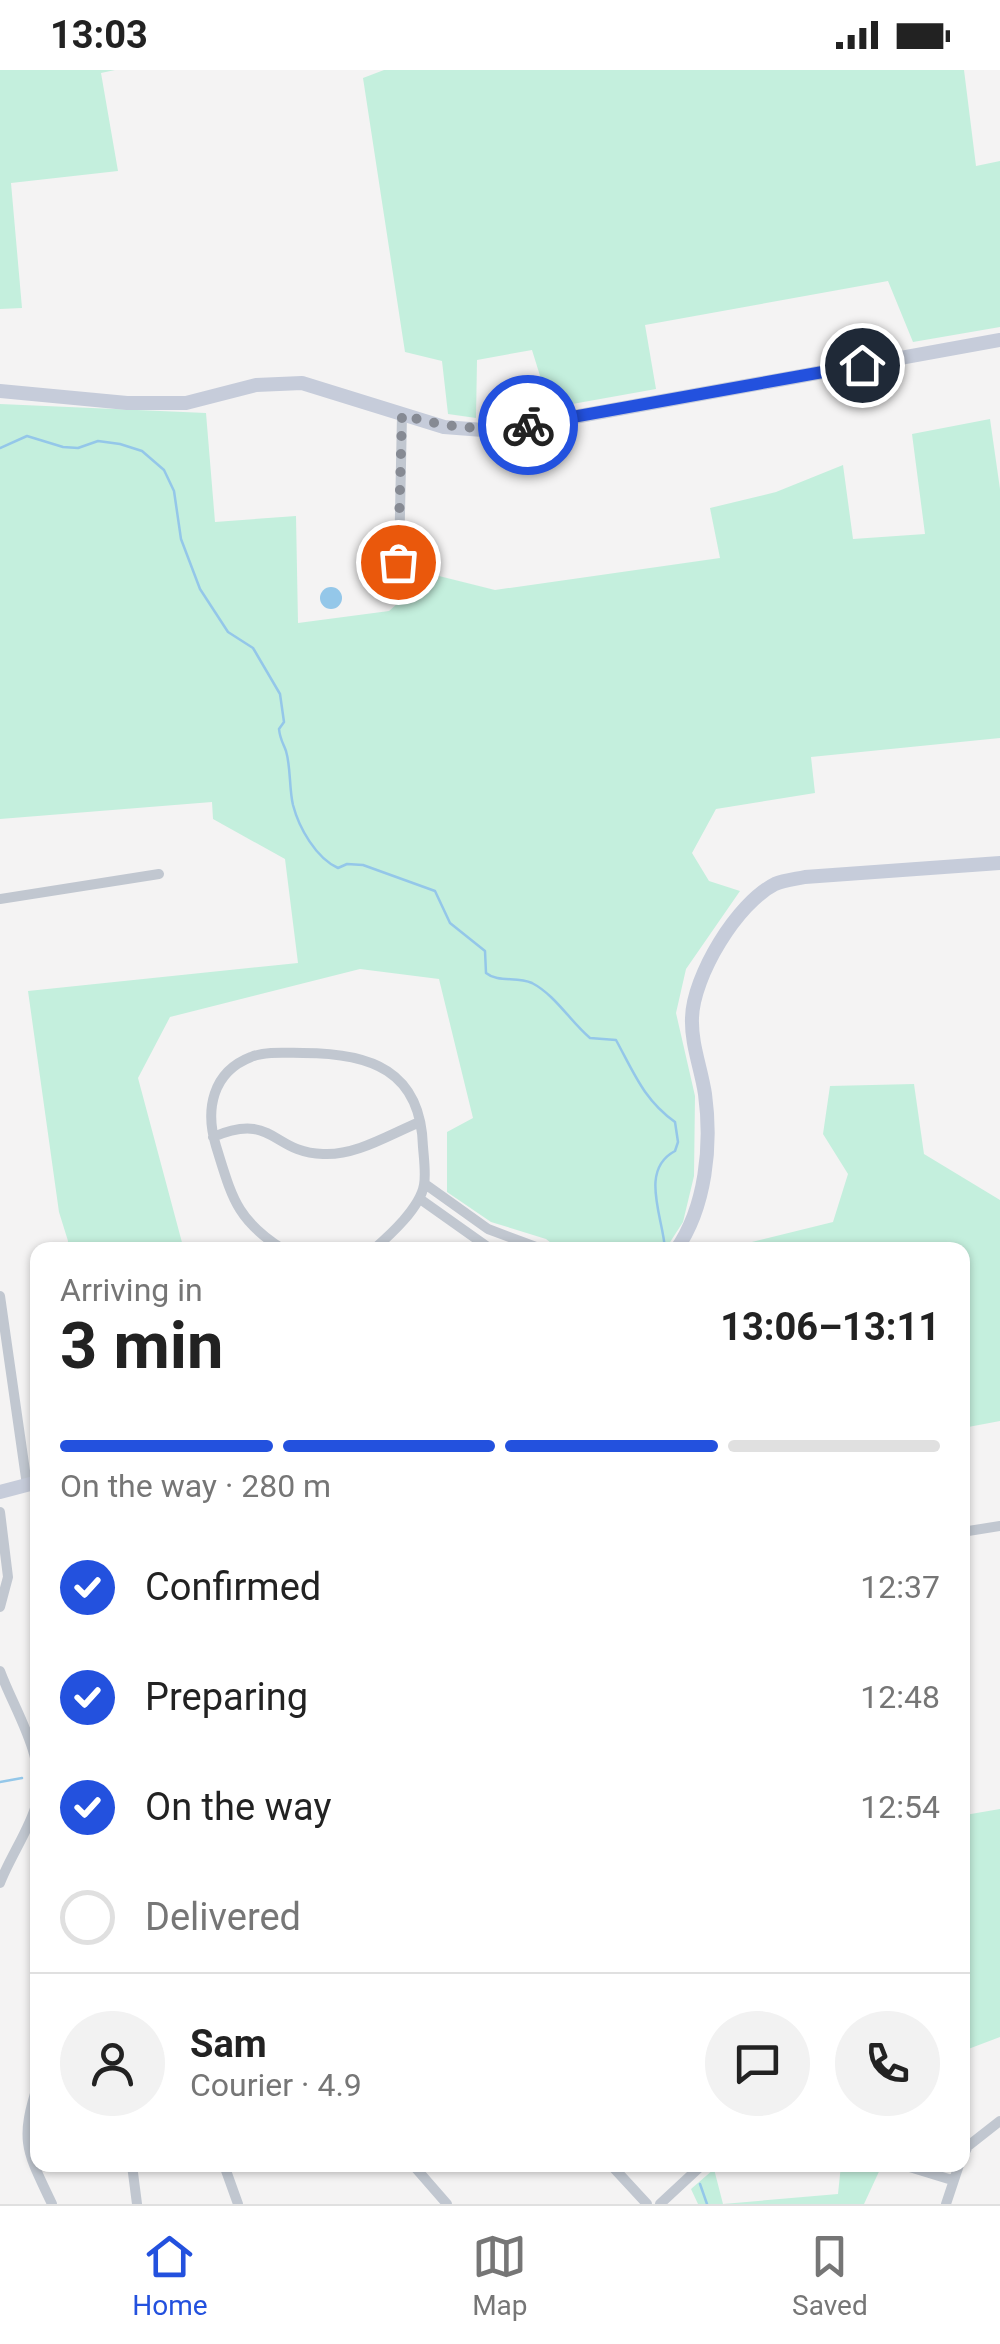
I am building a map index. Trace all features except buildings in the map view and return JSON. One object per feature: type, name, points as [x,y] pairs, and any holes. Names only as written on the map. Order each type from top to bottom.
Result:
[{"type":"main road","points":[[0,391],[127,402],[186,402],[256,385],[302,383],[444,427],[472,430],[530,425],[1000,340]]},
{"type":"main road","points":[[680,1242],[696,1209],[706,1145],[706,1097],[692,1029],[694,998],[703,973],[727,932],[755,898],[777,883],[805,877],[1000,863]]},
{"type":"main road","points":[[0,1492],[30,1484]]},
{"type":"street","points":[[398,562],[402,415]]},
{"type":"street","points":[[0,899],[160,874]]},
{"type":"street","points":[[270,1242],[243,1218],[213,1136],[211,1104],[222,1078],[253,1056],[286,1053],[352,1055],[378,1064],[406,1091],[420,1122],[425,1184],[420,1199],[380,1242]]},
{"type":"street","points":[[213,1136],[250,1126],[324,1154],[347,1152],[420,1122]]},
{"type":"street","points":[[425,1184],[488,1230],[522,1242]]},
{"type":"street","points":[[420,1199],[481,1242]]},
{"type":"street","points":[[0,1296],[30,1472]]},
{"type":"street","points":[[0,1512],[8,1577],[0,1607]]},
{"type":"street","points":[[970,1531],[1000,1526]]},
{"type":"street","points":[[0,1671],[30,1746]]},
{"type":"street","points":[[0,1704],[13,1707]]},
{"type":"street","points":[[0,1884],[30,1821]]},
{"type":"street","points":[[30,2109],[30,2157]]},
{"type":"street","points":[[970,2144],[1000,2121]]},
{"type":"street","points":[[37,2172],[52,2204]]},
{"type":"street","points":[[133,2172],[137,2204]]},
{"type":"street","points":[[227,2172],[238,2204]]},
{"type":"street","points":[[419,2172],[448,2204]]},
{"type":"street","points":[[617,2172],[647,2204]]},
{"type":"street","points":[[660,2204],[694,2172]]},
{"type":"street","points":[[925,2172],[952,2180]]},
{"type":"street","points":[[946,2204],[956,2172]]},
{"type":"green space","points":[[0,70],[115,70],[101,73],[118,171],[11,183],[22,308],[0,309]]},
{"type":"green space","points":[[384,70],[964,70],[976,166],[1000,161],[1000,327],[913,342],[888,281],[645,325],[656,389],[550,408],[532,350],[477,360],[476,418],[448,414],[442,361],[405,352],[363,78]]},
{"type":"green space","points":[[0,404],[206,413],[215,522],[296,516],[298,623],[389,611],[431,574],[495,590],[720,558],[710,508],[776,492],[843,465],[853,539],[925,534],[912,434],[990,419],[1000,489],[1000,738],[811,757],[815,793],[716,809],[692,853],[709,881],[740,891],[686,969],[676,1013],[695,1096],[694,1176],[683,1222],[670,1242],[550,1242],[491,1222],[447,1192],[447,1132],[473,1118],[439,979],[360,969],[170,1017],[138,1078],[182,1242],[68,1242],[59,1212],[28,991],[298,963],[285,859],[213,819],[212,802],[0,819]]},
{"type":"green space","points":[[914,1084],[924,1154],[1000,1200],[1000,1421],[970,1427],[970,1242],[752,1242],[833,1222],[848,1174],[823,1134],[830,1086]]},
{"type":"green space","points":[[1000,1809],[1000,2037],[970,2048],[970,1814]]},
{"type":"green space","points":[[715,2172],[723,2204],[698,2204],[691,2189]]},
{"type":"green space","points":[[840,2172],[879,2172],[864,2204],[723,2204],[838,2194]]},
{"type":"water","points":[[327,587],[335,587],[342,598],[335,609],[327,609],[320,602],[320,594]]},
{"type":"waterway","points":[[0,448],[27,436],[63,447],[78,448],[98,441],[142,451],[164,470],[174,491],[181,539],[200,589],[228,632],[253,648],[280,694],[284,722],[279,729],[288,758],[293,805],[310,841],[338,868],[363,865],[435,891],[450,923],[485,951],[486,973],[532,983],[548,994],[590,1038],[616,1040],[647,1095],[675,1122],[678,1142],[675,1151],[664,1159],[655,1182],[664,1242]]},
{"type":"waterway","points":[[0,1782],[22,1778]]},
{"type":"waterway","points":[[700,2184],[707,2204]]},
{"type":"way so far","points":[[398,562],[402,415],[472,430],[528,425]]},
{"type":"route","points":[[528,425],[862,365]]}]
